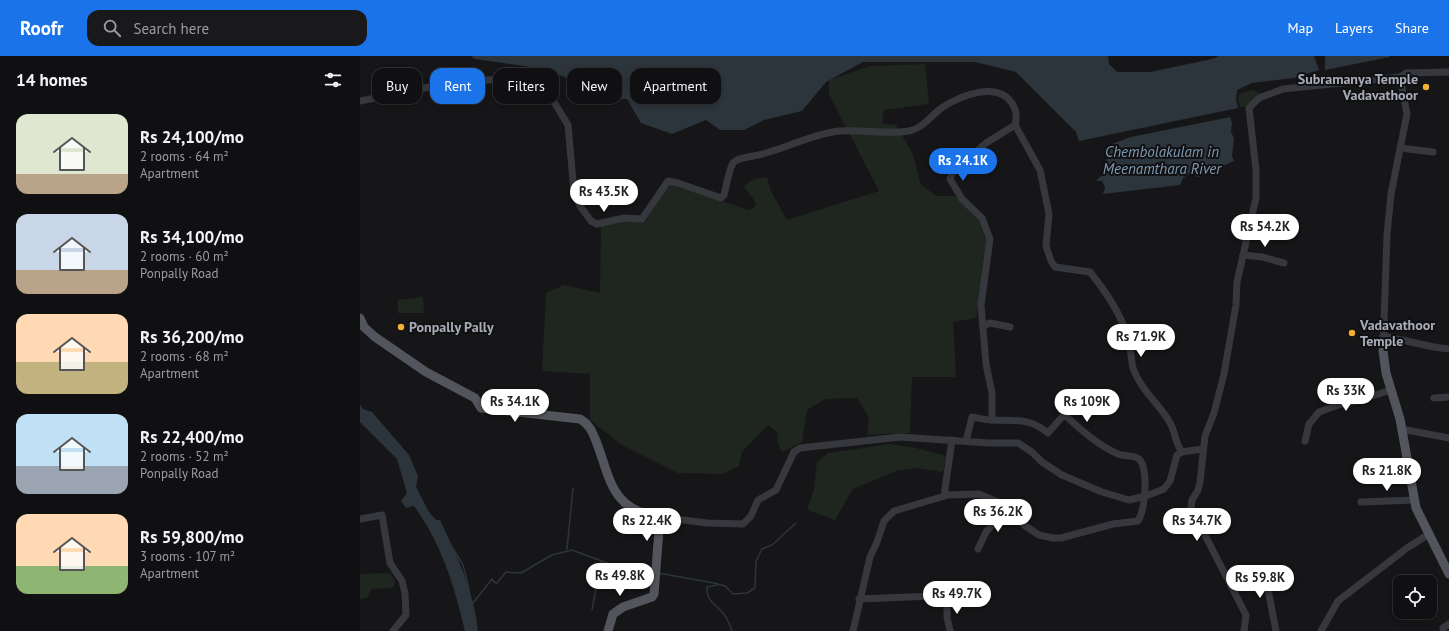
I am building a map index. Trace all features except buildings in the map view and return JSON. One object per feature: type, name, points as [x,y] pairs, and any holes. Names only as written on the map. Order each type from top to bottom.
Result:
[{"type":"main road","points":[[360,318],[364,327],[375,337],[426,372],[475,398],[481,408],[580,419],[587,422],[595,438],[612,485],[621,501],[629,507],[645,514],[660,517],[652,597],[623,607],[613,614],[608,631]]},
{"type":"main road","points":[[1383,351],[1386,373],[1401,429],[1416,508],[1449,574]]},
{"type":"street","points":[[1244,631],[1246,615],[1191,508],[1192,500],[1198,490],[1203,462],[1202,449],[1224,374],[1243,255],[1256,198],[1256,170],[1249,108],[1259,98],[1283,89],[1400,77],[1406,73],[1449,72]]},
{"type":"street","points":[[360,101],[444,84],[520,77],[539,85],[554,102],[568,126],[574,192],[580,206],[590,221],[598,224],[624,218],[642,219],[668,181],[721,198],[724,195],[732,164],[738,160],[775,151],[816,136],[839,131],[871,133],[910,131],[926,124],[941,108],[967,96],[994,91],[1004,94],[1009,98],[1015,109],[1017,118],[1015,125],[986,143],[952,174],[950,179],[967,204],[975,209],[982,218],[990,238],[982,297],[986,364],[992,392],[992,420]]},
{"type":"street","points":[[1383,351],[1387,235],[1391,194],[1407,114],[1400,77]]},
{"type":"street","points":[[1015,125],[1040,170],[1048,207],[1049,224],[1046,246],[1050,261],[1054,267],[1090,272],[1109,296],[1123,322],[1129,342],[1133,368],[1140,382],[1169,421],[1174,430],[1176,443],[1182,452]]},
{"type":"street","points":[[1400,148],[1433,152]]},
{"type":"street","points":[[1243,255],[1262,257],[1284,263]]},
{"type":"street","points":[[983,326],[990,322],[1010,327]]},
{"type":"street","points":[[1383,336],[1449,349]]},
{"type":"street","points":[[1305,441],[1309,424],[1319,412],[1344,402],[1357,401],[1391,390]]},
{"type":"street","points":[[1434,398],[1449,397]]},
{"type":"street","points":[[856,629],[859,599],[870,557],[887,517],[894,512],[944,496],[957,494],[979,494],[1000,503],[1024,525],[1039,534],[1062,538],[1113,524],[1138,522],[1146,496],[1143,470],[1140,460],[1134,457],[1120,455],[1100,445],[1066,416],[1062,417],[1048,433],[1039,425],[1029,421],[992,420],[972,417],[966,441]]},
{"type":"street","points":[[1401,429],[1449,438]]},
{"type":"street","points":[[660,517],[712,524],[744,524],[751,516],[758,500],[776,490],[794,452],[800,448],[900,437],[1018,443],[1032,452],[1042,462],[1083,485],[1130,500],[1164,489],[1170,481],[1177,455],[1182,452],[1202,449]]},
{"type":"street","points":[[944,496],[952,440]]},
{"type":"street","points":[[1361,502],[1414,500]]},
{"type":"street","points":[[978,550],[986,532],[1006,508]]},
{"type":"street","points":[[360,519],[382,515],[390,563],[402,581],[405,593],[406,615],[393,631]]},
{"type":"street","points":[[1321,631],[1338,601],[1407,548],[1430,534]]},
{"type":"street","points":[[1231,587],[1266,579],[1276,631]]},
{"type":"street","points":[[859,599],[934,596],[947,600],[947,617],[950,631]]},
{"type":"street","points":[[1443,631],[1443,628],[1449,624]]},
{"type":"shaded area","points":[[925,64],[929,104],[884,110],[882,123],[896,125],[912,152],[921,185],[937,196],[955,196],[978,217],[987,240],[976,318],[953,322],[956,377],[912,377],[910,433],[867,435],[869,418],[857,398],[825,399],[807,410],[802,442],[782,452],[778,444],[777,432],[768,425],[742,452],[739,466],[723,474],[678,473],[622,445],[590,420],[590,374],[542,371],[546,293],[564,285],[600,293],[601,221],[646,221],[669,182],[748,210],[754,208],[756,203],[744,186],[754,179],[767,177],[771,191],[787,220],[879,191],[829,94],[829,80],[870,66]]},
{"type":"shaded area","points":[[1252,90],[1262,94],[1249,106],[1240,107],[1238,97],[1241,93]]},
{"type":"shaded area","points":[[423,297],[424,313],[398,313],[398,300]]},
{"type":"shaded area","points":[[890,444],[916,448],[946,456],[943,472],[917,468],[896,471],[853,489],[835,520],[807,510],[814,489],[817,462],[828,453]]},
{"type":"shaded area","points":[[390,573],[395,581],[393,588],[371,589],[368,597],[360,599],[360,574]]},
{"type":"water","points":[[471,56],[1108,56],[1109,64],[1117,72],[1150,72],[1212,59],[1219,56],[1314,56],[1319,70],[1294,78],[1252,83],[1237,90],[1236,99],[1238,108],[1079,141],[1076,132],[1016,72],[975,62],[863,62],[826,82],[802,111],[764,120],[744,130],[720,130],[706,120],[672,134],[641,123],[627,99],[622,99],[622,68],[567,68],[567,78],[559,75],[559,68],[539,68],[475,59]]},
{"type":"water","points":[[1325,56],[1390,56],[1390,57],[1325,70]]},
{"type":"water","name":"Chembolakulam in Meenamthara River","points":[[1230,117],[1232,123],[1231,132],[1234,138],[1232,156],[1234,161],[1198,177],[1190,173],[1183,178],[1180,185],[1103,194],[1105,187],[1102,181],[1096,181],[1103,174],[1112,144],[1131,137]]},
{"type":"water","points":[[360,405],[363,409],[372,412],[409,455],[418,476],[416,487],[429,512],[436,520],[440,520],[464,574],[473,602],[478,631],[465,631],[452,582],[432,535],[414,506],[406,508],[401,501],[407,493],[397,459],[360,422]]},
{"type":"waterway","points":[[567,549],[573,488]]},
{"type":"waterway","points":[[658,573],[725,586],[733,594],[747,593],[755,588],[756,561],[762,549],[772,545],[796,523]]},
{"type":"waterway","points":[[451,545],[463,565],[469,589]]},
{"type":"waterway","points":[[473,603],[492,579],[497,583],[506,572],[521,573],[552,555],[572,550],[618,567],[652,572]]},
{"type":"waterway","points":[[592,610],[601,562]]},
{"type":"waterway","points":[[717,585],[707,587],[708,596],[724,615],[732,631]]},
{"type":"place","name":"Subramanya Temple Vadavathoor","points":[[1426,87]]},
{"type":"place","name":"Ponpally Pally","points":[[401,327]]},
{"type":"place","name":"Vadavathoor Temple","points":[[1352,333]]}]
